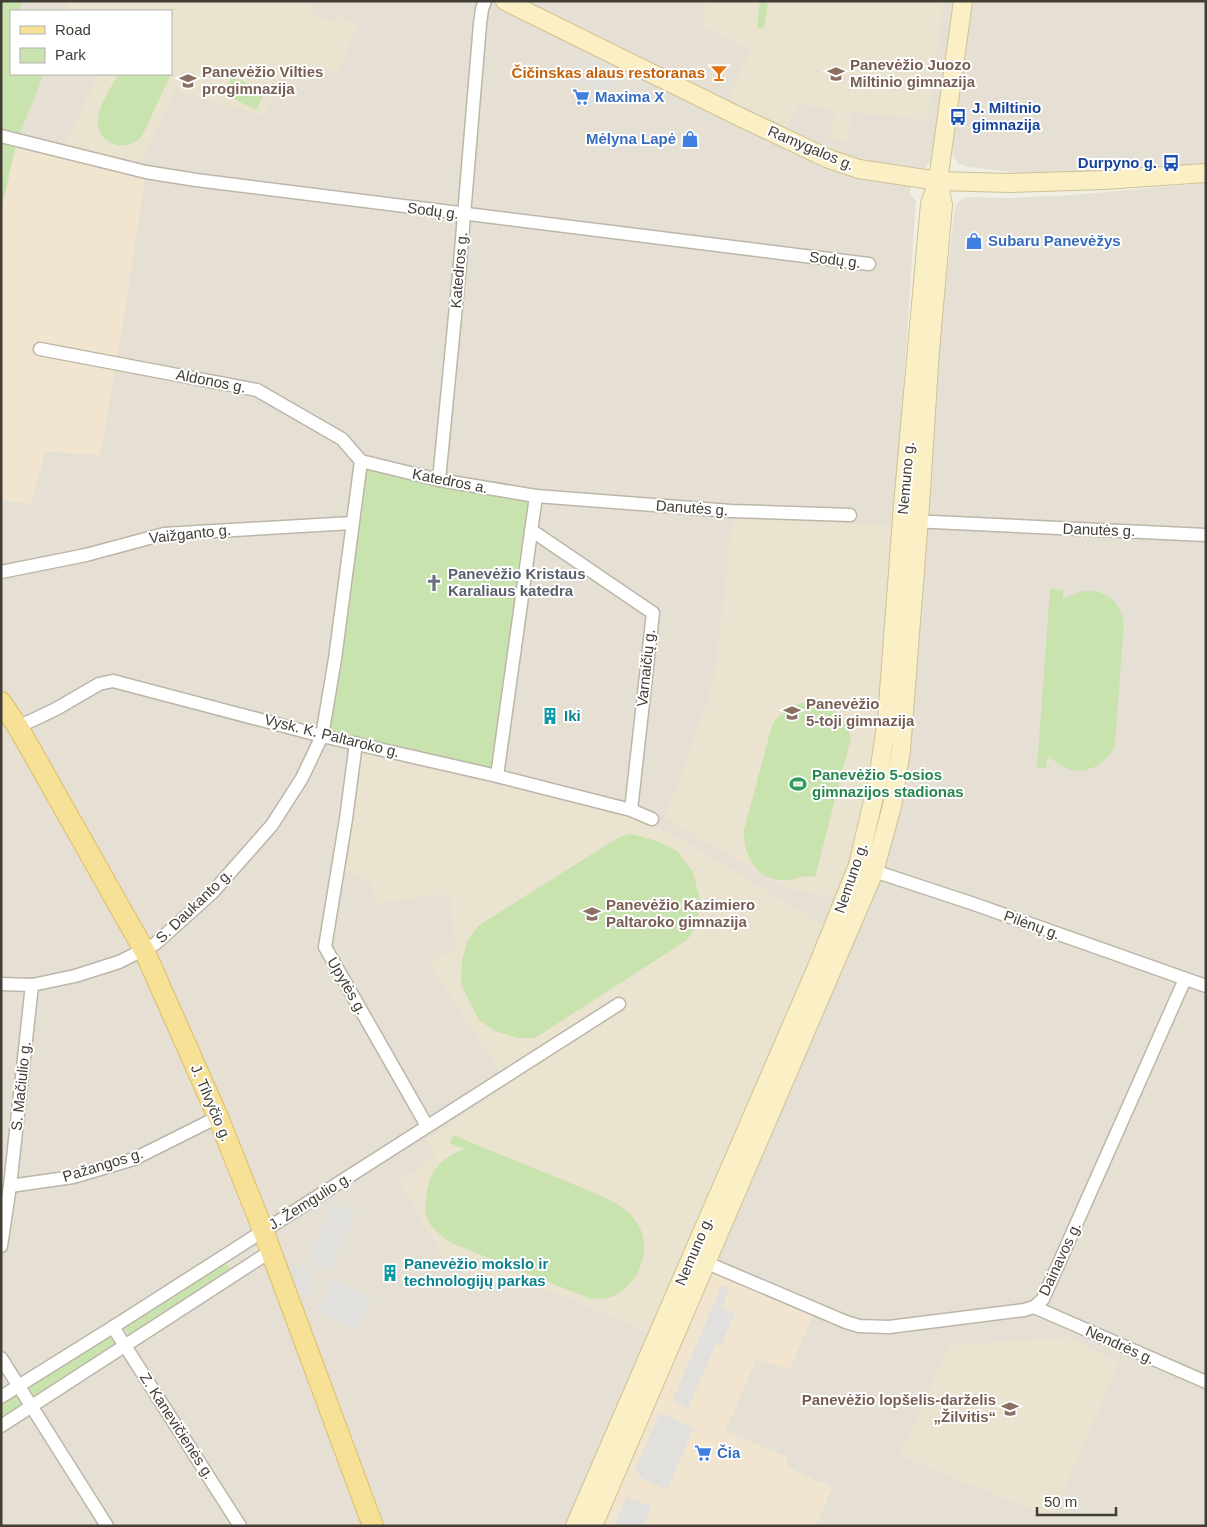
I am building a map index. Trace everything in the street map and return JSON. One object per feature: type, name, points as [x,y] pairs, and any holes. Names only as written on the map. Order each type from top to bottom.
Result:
[{"type":"main road","name":"Nemuno g.","points":[[593,1526],[874,872],[892,806],[901,750],[910,521],[926,237],[930,204],[938,181],[963,1]]},
{"type":"main road","name":"Ramygalos g.","points":[[508,2],[829,159],[859,169],[938,181],[1010,183],[1104,180],[1206,173]]},
{"type":"main road","name":"Nemuno g.","points":[[575,1526],[817,967],[858,865],[878,780],[910,521]]},
{"type":"main road","name":"J. Tilvyčio g.","points":[[1,702],[18,727],[144,950],[218,1117],[263,1230],[373,1526]]},
{"type":"street","name":"Katedros g.","points":[[440,480],[480,24],[485,1]]},
{"type":"street","name":"Sodų g.","points":[[1,136],[146,172],[196,180],[869,264]]},
{"type":"street","name":"Aldonos g.","points":[[40,350],[257,390],[342,439],[360,461]]},
{"type":"street","name":"Katedros a.","points":[[360,461],[440,480],[536,496]]},
{"type":"street","points":[[322,736],[335,658],[360,461]]},
{"type":"street","name":"Danutės g.","points":[[536,496],[731,511],[850,515]]},
{"type":"street","points":[[498,776],[536,496]]},
{"type":"street","name":"Danutės g.","points":[[910,521],[1206,535]]},
{"type":"street","name":"Vaižganto g.","points":[[1,572],[86,555],[164,534],[352,523]]},
{"type":"street","name":"Varnaičių g.","points":[[531,530],[652,614],[630,810]]},
{"type":"street","name":"Vysk. K. Paltaroko g.","points":[[18,727],[56,709],[99,684],[113,681],[322,736],[498,776],[630,810],[652,819]]},
{"type":"street","name":"S. Daukanto g.","points":[[1,984],[32,985],[97,970],[155,944],[212,893],[272,825],[302,778],[322,736]]},
{"type":"street","name":"Upytės g.","points":[[356,743],[346,819],[325,947],[427,1126]]},
{"type":"street","name":"Pilėnų g.","points":[[858,865],[1206,986]]},
{"type":"street","name":"Dainavos g.","points":[[707,1263],[846,1322],[860,1326],[902,1326],[1024,1310],[1034,1307],[1043,1298],[1185,979]]},
{"type":"street","name":"S. Mačiulio g.","points":[[1,1246],[10,1186],[32,985]]},
{"type":"street","name":"J. Žemgulio g.","points":[[1,1397],[619,1004]]},
{"type":"street","name":"Pažangos g.","points":[[10,1186],[73,1177],[134,1159],[218,1117]]},
{"type":"street","name":"J. Žemgulio g.","points":[[1,1426],[271,1251]]},
{"type":"street","name":"Nendrės g.","points":[[1034,1307],[1206,1382]]},
{"type":"street","name":"Z. Kanevičienės g.","points":[[113,1327],[240,1526]]},
{"type":"street","points":[[1,1358],[107,1526]]},
{"type":"shaded area","points":[[23,1],[954,1],[931,160],[925,168],[914,172],[910,194],[916,201],[894,526],[838,898],[567,1526],[1,1526],[1,499],[31,504],[45,451],[100,455],[17,141],[44,75],[172,75],[172,10],[19,10]]},
{"type":"shaded area","name":"Panevėžio Vilties progimnazija","points":[[68,1],[313,1],[312,13],[334,22],[338,15],[358,25],[338,73],[323,67],[316,82],[282,80],[264,116],[175,90],[142,162],[65,145],[98,75],[172,75],[172,10],[70,10],[67,4]]},
{"type":"shaded area","name":"Panevėžio Juozo Miltinio gimnazija","points":[[705,1],[944,1],[927,120],[851,112],[848,141],[830,140],[835,110],[800,104],[786,126],[728,98],[750,51],[703,26]]},
{"type":"shaded area","points":[[973,1],[1206,1],[1206,164],[1092,173],[1022,174],[964,166],[958,163],[953,156],[951,147]]},
{"type":"shaded area","points":[[586,58],[611,70],[610,74],[614,76],[612,90],[578,84]]},
{"type":"shaded area","points":[[17,141],[146,172],[118,355],[100,455],[45,451],[31,504],[1,499],[1,212]]},
{"type":"shaded area","points":[[1206,183],[1206,1526],[815,1526],[832,1488],[788,1468],[786,1457],[724,1431],[757,1357],[710,1272],[874,889],[955,207],[958,202],[966,197],[1011,198],[1072,195]]},
{"type":"shaded area","name":"Panevėžio 5-toji gimnazija","points":[[733,517],[894,526],[880,724],[873,772],[855,850],[838,898],[786,888],[665,818],[707,703],[714,677]]},
{"type":"shaded area","points":[[360,752],[633,818],[680,838],[826,927],[652,1334],[517,1277],[510,1289],[447,1262],[398,1181],[436,1156],[426,1140],[508,1085],[429,964],[459,946],[453,934],[449,894],[379,903],[370,883],[342,867]]},
{"type":"shaded area","points":[[333,1202],[356,1212],[330,1270],[307,1260]]},
{"type":"shaded area","points":[[305,1263],[316,1291],[299,1298],[288,1270]]},
{"type":"shaded area","points":[[710,1272],[813,1315],[789,1370],[757,1358],[725,1431],[786,1457],[788,1468],[832,1488],[815,1526],[601,1526]]},
{"type":"shaded area","points":[[333,1280],[372,1298],[357,1330],[318,1312]]},
{"type":"shaded area","points":[[722,1285],[730,1288],[722,1308],[735,1313],[721,1346],[716,1344],[688,1408],[672,1401]]},
{"type":"shaded area","name":"Panevėžio lopšelis-darželis „Žilvitis“","points":[[1069,1337],[1119,1363],[1052,1518],[900,1456],[949,1345]]},
{"type":"shaded area","points":[[660,1413],[694,1428],[667,1490],[641,1478],[635,1468]]},
{"type":"shaded area","points":[[627,1496],[652,1507],[643,1526],[614,1526]]},
{"type":"green space","points":[[1,1],[23,1],[19,10],[10,10],[10,75],[44,75],[17,141],[1,212]]},
{"type":"green space","points":[[760,1],[768,1],[764,29],[757,28]]},
{"type":"green space","points":[[117,75],[171,75],[142,136],[128,145],[112,143],[101,134],[98,126],[98,117],[106,95]]},
{"type":"green space","points":[[232,76],[265,92],[256,110],[224,94]]},
{"type":"green space","points":[[361,461],[536,496],[497,776],[322,736]]},
{"type":"green space","points":[[1050,589],[1063,590],[1063,600],[1083,591],[1101,593],[1115,603],[1124,622],[1115,745],[1101,763],[1093,768],[1084,770],[1066,768],[1048,755],[1046,768],[1037,768]]},
{"type":"green space","name":"Panevėžio 5-osios gimnazijos stadionas","points":[[810,702],[825,706],[837,713],[845,724],[851,738],[815,877],[774,879],[758,871],[753,864],[746,848],[744,830],[772,725],[788,709],[798,704]]},
{"type":"green space","points":[[631,834],[657,841],[677,851],[693,872],[700,900],[697,925],[687,940],[535,1038],[518,1038],[495,1031],[479,1020],[461,985],[462,960],[467,942],[478,926],[619,837]]},
{"type":"green space","points":[[453,1135],[618,1204],[634,1218],[642,1233],[644,1244],[641,1265],[629,1284],[621,1292],[611,1297],[591,1299],[451,1243],[441,1235],[431,1226],[426,1216],[427,1189],[437,1167],[455,1153],[464,1149],[450,1143]]},
{"type":"green space","points":[[222,1263],[229,1266],[230,1270],[132,1336],[129,1336],[124,1327],[126,1325]]},
{"type":"green space","points":[[109,1335],[112,1335],[117,1341],[116,1345],[37,1396],[29,1392],[31,1384]]},
{"type":"green space","points":[[14,1396],[20,1399],[19,1407],[1,1419],[1,1404]]},
{"type":"place","name":"Čičinskas alaus restoranas","points":[[719,73]]},
{"type":"place","name":"Panevėžio Juozo Miltinio gimnazija","points":[[836,74]]},
{"type":"place","name":"Panevėžio Vilties progimnazija","points":[[188,81]]},
{"type":"place","name":"Maxima X","points":[[581,97]]},
{"type":"place","name":"J. Miltinio gimnazija","points":[[958,117]]},
{"type":"place","name":"Mėlyna Lapė","points":[[690,139]]},
{"type":"place","name":"Durpyno g.","points":[[1171,163]]},
{"type":"place","name":"Subaru Panevėžys","points":[[974,241]]},
{"type":"place","name":"Panevėžio Kristaus Karaliaus katedra","points":[[434,583]]},
{"type":"place","name":"Panevėžio 5-toji gimnazija","points":[[792,713]]},
{"type":"place","name":"Iki","points":[[550,716]]},
{"type":"place","name":"Panevėžio 5-osios gimnazijos stadionas","points":[[798,784]]},
{"type":"place","name":"Panevėžio Kazimiero Paltaroko gimnazija","points":[[592,914]]},
{"type":"place","name":"Panevėžio mokslo ir technologijų parkas","points":[[390,1273]]},
{"type":"place","name":"Panevėžio lopšelis-darželis „Žilvitis“","points":[[1010,1409]]},
{"type":"place","name":"Čia","points":[[703,1453]]}]
